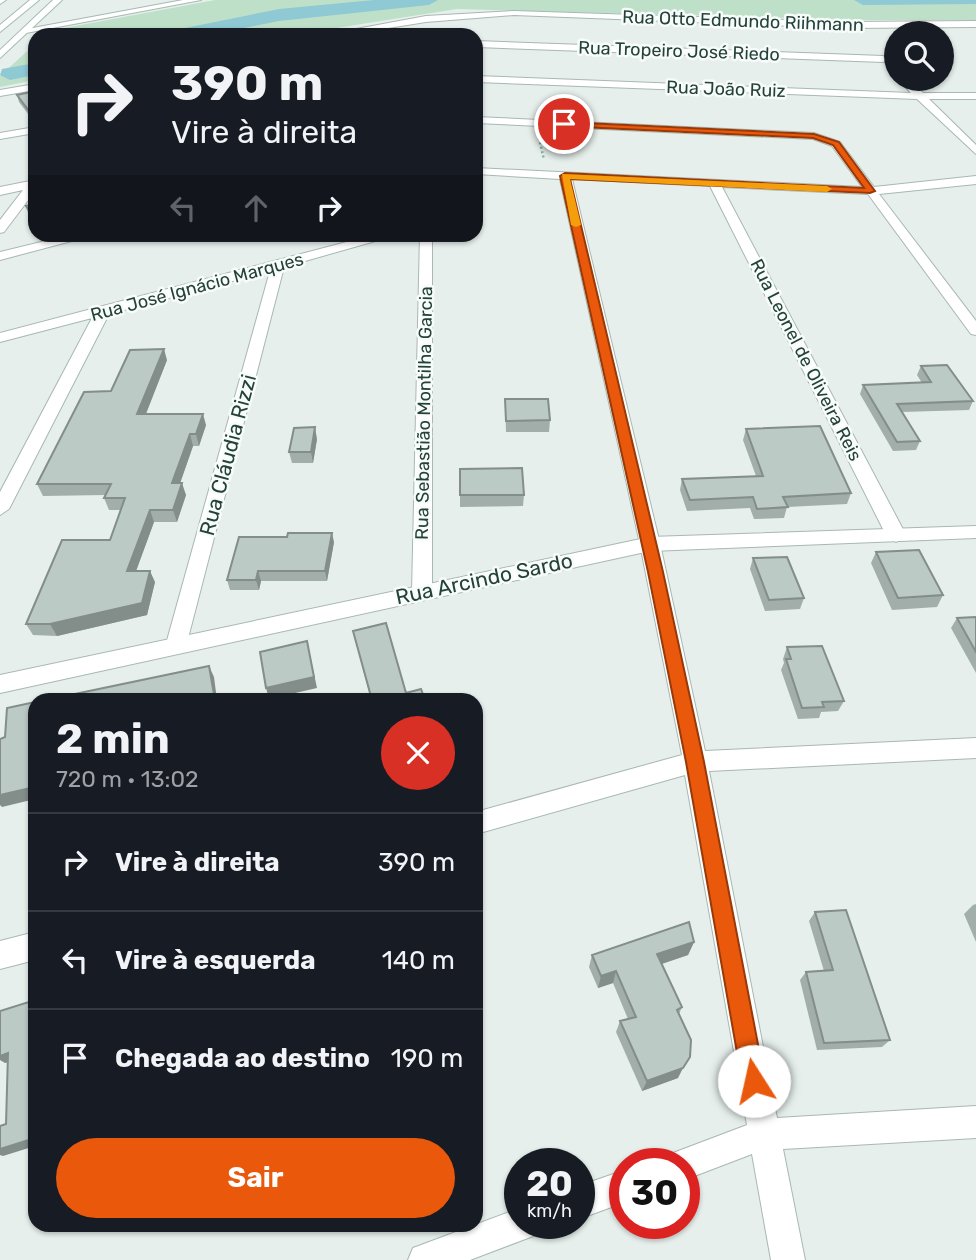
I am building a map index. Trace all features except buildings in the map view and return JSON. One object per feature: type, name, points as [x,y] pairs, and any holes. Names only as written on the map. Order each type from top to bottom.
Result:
[{"type":"street","points":[[0,29],[35,0]]},
{"type":"street","points":[[28,28],[58,0]]},
{"type":"street","points":[[37,28],[197,0]]},
{"type":"street","points":[[45,12],[53,18],[89,19]]},
{"type":"street","name":"Rua Otto Edmundo Riihmann","points":[[385,28],[514,13],[848,25],[976,24]]},
{"type":"street","points":[[848,25],[857,34]]},
{"type":"street","points":[[0,55],[26,30]]},
{"type":"street","name":"Rua Tropeiro José Riedo","points":[[483,44],[886,62],[874,50]]},
{"type":"street","name":"Rua João Ruiz","points":[[483,79],[976,96]]},
{"type":"street","points":[[0,93],[28,88]]},
{"type":"street","points":[[916,91],[976,151]]},
{"type":"street","points":[[483,120],[814,136],[836,144],[976,331]]},
{"type":"street","points":[[0,136],[28,131]]},
{"type":"street","points":[[483,172],[870,191],[976,180]]},
{"type":"street","points":[[565,176],[649,544],[695,762],[788,1260]]},
{"type":"street","name":"Rua Leonel de Oliveira Reis","points":[[715,184],[896,535]]},
{"type":"street","points":[[0,191],[28,185]]},
{"type":"street","points":[[0,229],[28,193]]},
{"type":"street","points":[[0,256],[59,242]]},
{"type":"street","name":"Rua José Ignácio Marques","points":[[0,338],[365,242]]},
{"type":"street","name":"Rua Sebastião Montilha Garcia","points":[[422,592],[426,242]]},
{"type":"street","name":"Rua Cláudia Rizzi","points":[[177,644],[278,266]]},
{"type":"street","points":[[0,509],[102,313]]},
{"type":"street","name":"Rua Arcindo Sardo","points":[[0,684],[649,544],[976,532]]},
{"type":"street","points":[[483,821],[695,762],[976,748]]},
{"type":"street","points":[[0,955],[28,948]]},
{"type":"street","points":[[700,1158],[764,1134],[976,1122]]},
{"type":"street","points":[[425,1260],[504,1230]]},
{"type":"green space","points":[[215,0],[976,0],[976,20],[861,20],[457,9],[336,28],[64,28]]},
{"type":"green space","points":[[28,50],[28,81],[0,87],[0,76]]},
{"type":"waterway","points":[[215,28],[279,15],[429,0]]},
{"type":"waterway","points":[[863,0],[971,0]]},
{"type":"waterway","points":[[10,74],[28,70]]},
{"type":"slow traffic","points":[[576,225],[565,176],[827,189]]},
{"type":"route","points":[[564,124],[814,136],[836,144],[870,191],[565,176],[695,762],[754,1081]]}]
